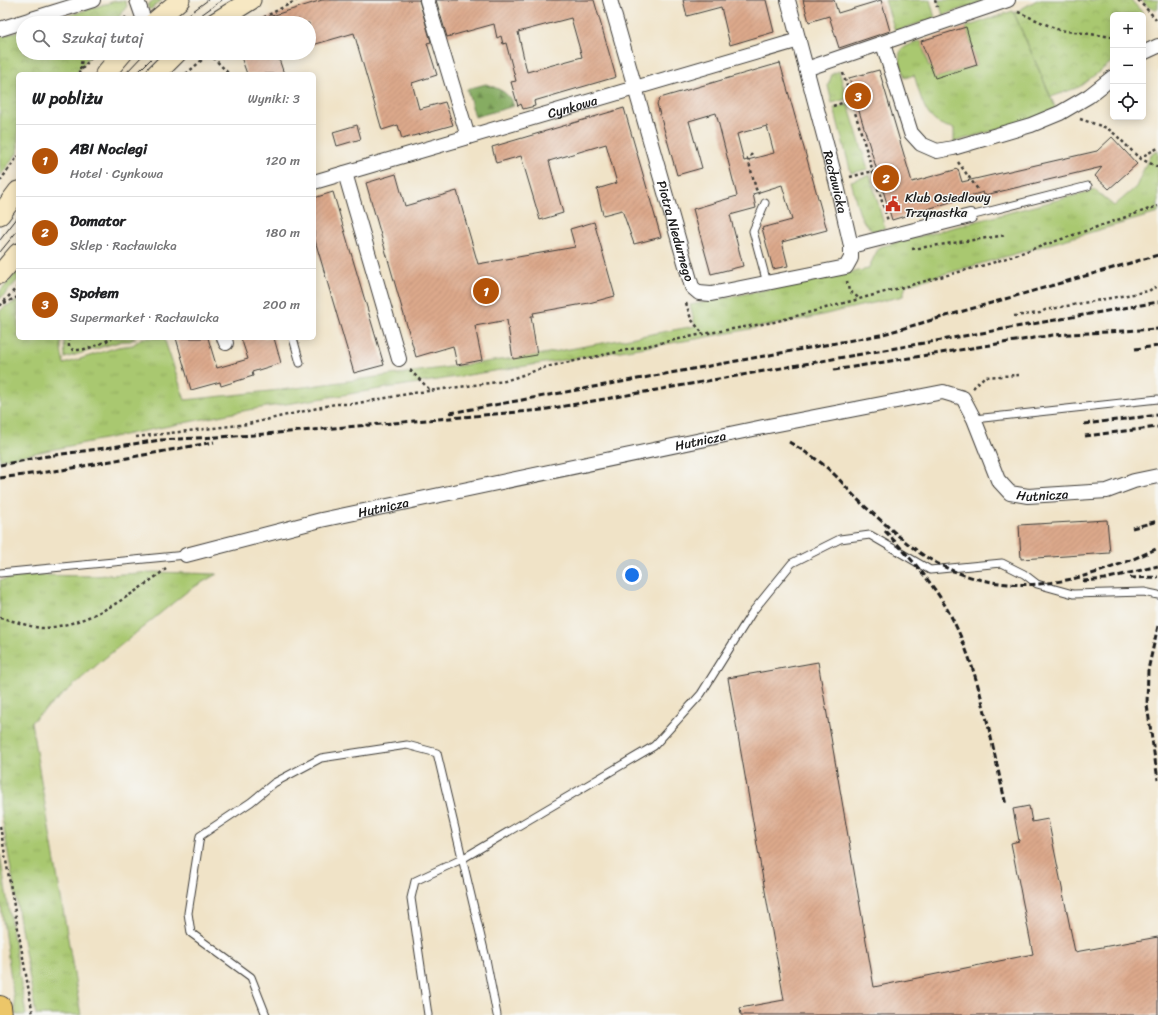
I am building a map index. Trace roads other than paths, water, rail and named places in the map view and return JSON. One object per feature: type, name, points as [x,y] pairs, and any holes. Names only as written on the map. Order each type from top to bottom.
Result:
[{"type":"highway","points":[[0,1007],[1,1015]]},
{"type":"street","points":[[42,16],[93,0]]},
{"type":"street","points":[[137,0],[143,16]]},
{"type":"street","points":[[161,16],[180,0]]},
{"type":"street","points":[[225,16],[251,0]]},
{"type":"street","points":[[427,0],[468,137]]},
{"type":"street","name":"Piotra Niedurnego","points":[[610,0],[692,286],[700,293],[712,294],[846,267],[852,258],[851,246]]},
{"type":"street","name":"Racławicka","points":[[788,0],[836,181],[851,246]]},
{"type":"street","points":[[806,69],[1004,2]]},
{"type":"street","points":[[0,29],[16,24]]},
{"type":"street","name":"Cynkowa","points":[[316,181],[798,40]]},
{"type":"street","points":[[883,44],[911,133],[921,144],[937,151],[953,148],[1032,125],[1066,110],[1089,96],[1110,79]]},
{"type":"street","points":[[1146,52],[1158,46]]},
{"type":"street","points":[[107,72],[117,60]]},
{"type":"street","points":[[158,72],[170,60]]},
{"type":"street","points":[[345,173],[399,359]]},
{"type":"street","points":[[0,215],[16,194]]},
{"type":"street","points":[[851,246],[970,216]]},
{"type":"street","points":[[0,274],[16,255]]},
{"type":"street","name":"Hutnicza","points":[[186,555],[321,520],[755,429],[942,392],[963,398],[974,419],[998,480],[1010,493],[1028,496],[1107,491],[1134,481],[1158,476]]},
{"type":"lane","points":[[970,216],[1088,186]]},
{"type":"lane","points":[[765,203],[753,231],[766,283]]},
{"type":"lane","points":[[294,340],[300,363]]},
{"type":"lane","points":[[974,419],[1158,399]]},
{"type":"lane","points":[[428,1015],[411,898],[415,881],[462,859],[654,746],[701,694],[753,611],[792,563],[840,539],[870,535],[930,570],[1002,563],[1024,574],[1037,584],[1073,594],[1144,592],[1158,595]]},
{"type":"lane","points":[[0,572],[186,555]]},
{"type":"lane","points":[[266,1015],[251,977],[191,933],[188,912],[200,836],[251,802],[274,783],[321,758],[407,745],[437,753],[485,954],[496,1015]]},
{"type":"tram line","points":[[186,16],[208,0]]},
{"type":"tram line","points":[[200,16],[222,0]]},
{"type":"tram line","points":[[127,72],[138,60]]},
{"type":"tram line","points":[[138,72],[150,60]]},
{"type":"tram line","points":[[0,240],[16,220]]},
{"type":"tram line","points":[[0,252],[16,232]]},
{"type":"railway","points":[[450,413],[880,335],[1158,255]]},
{"type":"railway","points":[[0,465],[41,457],[161,440],[254,435],[542,410],[1158,302]]},
{"type":"railway","points":[[834,370],[1053,335],[1158,329]]},
{"type":"railway","points":[[1135,349],[1158,346]]},
{"type":"railway","points":[[1084,424],[1158,415]]},
{"type":"railway","points":[[1085,436],[1158,427]]},
{"type":"railway","points":[[0,478],[62,470],[214,442]]},
{"type":"railway","points":[[789,442],[808,453],[825,466],[865,507],[904,541],[926,557],[955,572],[984,580],[1013,584],[1042,584],[1071,579],[1100,571],[1129,561],[1158,548]]},
{"type":"railway","points":[[1132,528],[1158,521]]},
{"type":"railway","points":[[885,531],[930,583],[943,602],[966,649],[975,674],[989,727],[1006,805]]},
{"type":"railway","points":[[1083,581],[1105,579],[1158,566]]},
{"type":"railway","points":[[1130,578],[1158,577]]},
{"type":"railway","points":[[1158,626],[1148,670],[1147,705],[1158,780]]},
{"type":"place","name":"Społem","points":[[858,96]]},
{"type":"place","name":"Domator","points":[[886,178]]},
{"type":"place","name":"Klub Osiedlowy Trzynastka","points":[[893,204]]},
{"type":"place","name":"ABI Noclegi","points":[[486,291]]}]
